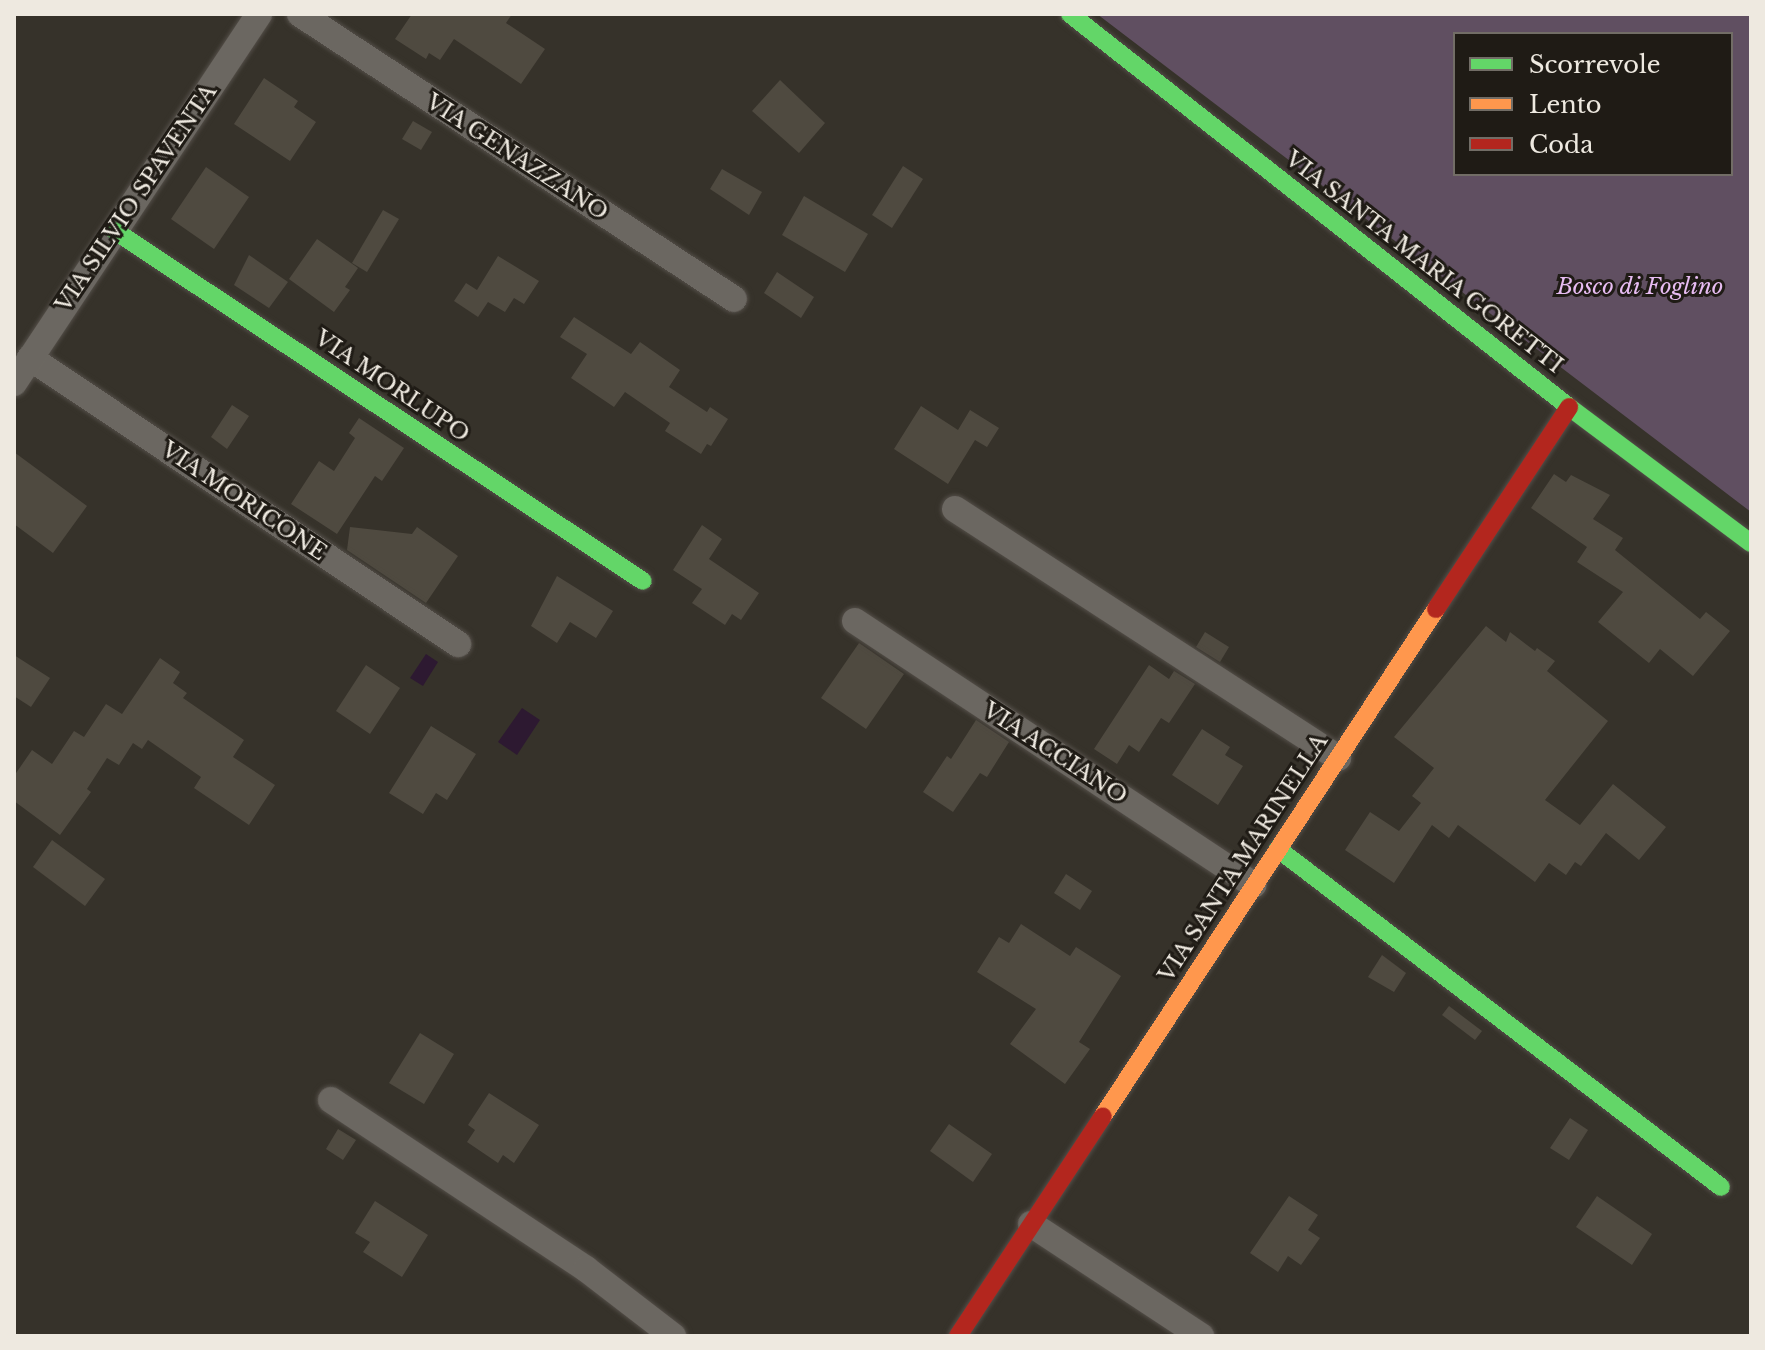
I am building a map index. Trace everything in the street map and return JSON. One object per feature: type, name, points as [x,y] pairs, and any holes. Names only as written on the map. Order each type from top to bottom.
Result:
[{"type":"street","name":"VIA SILVIO SPAVENTA","points":[[14,383],[259,14]]},
{"type":"street","name":"VIA GENAZZANO","points":[[300,14],[734,299]]},
{"type":"street","name":"VIA SANTA MARIA GORETTI","points":[[1070,14],[1569,407],[1751,543]]},
{"type":"street","name":"VIA MORLUPO","points":[[115,231],[643,581]]},
{"type":"street","name":"VIA MORICONE","points":[[30,358],[458,644]]},
{"type":"street","name":"VIA SANTA MARINELLA","points":[[958,1336],[1569,407]]},
{"type":"street","points":[[955,509],[1338,758]]},
{"type":"street","name":"VIA ACCIANO","points":[[855,621],[1254,885]]},
{"type":"street","points":[[1278,849],[1721,1187]]},
{"type":"street","points":[[331,1100],[594,1274],[673,1336]]},
{"type":"street","points":[[1031,1224],[1201,1336]]},
{"type":"green space","name":"Bosco di Foglino","points":[[1097,14],[1751,14],[1751,512]]},
{"type":"shaded area","points":[[426,654],[438,662],[423,686],[410,678]]},
{"type":"shaded area","points":[[522,708],[540,720],[517,755],[498,742]]},
{"type":"building","points":[[412,14],[512,14],[506,23],[545,49],[521,84],[454,39],[440,60],[429,53],[426,59],[395,39]]},
{"type":"building","points":[[264,78],[298,101],[294,107],[316,122],[290,161],[234,124]]},
{"type":"building","points":[[780,80],[825,123],[799,153],[752,111]]},
{"type":"building","points":[[413,121],[432,132],[421,150],[402,139]]},
{"type":"building","points":[[903,166],[923,179],[892,228],[872,215]]},
{"type":"building","points":[[206,167],[249,197],[214,249],[171,219]]},
{"type":"building","points":[[722,169],[762,192],[749,215],[710,189]]},
{"type":"building","points":[[804,196],[868,234],[845,272],[782,235]]},
{"type":"building","points":[[383,210],[399,219],[367,272],[352,263]]},
{"type":"building","points":[[317,239],[358,268],[345,287],[350,290],[334,312],[289,279]]},
{"type":"building","points":[[249,255],[288,282],[269,308],[234,285]]},
{"type":"building","points":[[498,256],[539,281],[524,304],[514,298],[505,312],[488,302],[478,317],[454,301],[466,283],[477,290]]},
{"type":"building","points":[[777,272],[814,297],[801,318],[764,293]]},
{"type":"building","points":[[574,317],[631,354],[640,342],[680,370],[669,387],[707,412],[710,407],[728,419],[711,446],[707,444],[701,454],[665,431],[670,423],[625,392],[614,407],[571,378],[587,354],[560,337]]},
{"type":"building","points":[[232,405],[249,416],[227,449],[211,437]]},
{"type":"building","points":[[921,406],[958,430],[970,410],[999,428],[987,447],[975,440],[948,484],[894,449]]},
{"type":"building","points":[[359,418],[404,448],[382,481],[375,476],[337,534],[291,504],[319,461],[334,471],[355,438],[349,433]]},
{"type":"building","points":[[14,452],[87,506],[53,553],[14,524]]},
{"type":"building","points":[[1554,474],[1566,482],[1571,475],[1610,495],[1593,519],[1623,538],[1615,550],[1700,619],[1706,612],[1730,631],[1693,676],[1660,649],[1649,663],[1598,622],[1623,592],[1577,562],[1587,547],[1531,508]]},
{"type":"building","points":[[702,525],[722,539],[709,559],[759,593],[741,620],[732,614],[725,625],[692,603],[702,589],[673,570]]},
{"type":"building","points":[[350,527],[412,534],[417,527],[458,556],[426,603],[347,550]]},
{"type":"building","points":[[557,576],[613,611],[596,638],[570,622],[557,643],[531,626]]},
{"type":"building","points":[[1486,626],[1506,642],[1510,632],[1535,651],[1537,648],[1555,661],[1547,671],[1608,721],[1545,800],[1580,825],[1613,784],[1666,827],[1639,860],[1606,833],[1581,866],[1575,862],[1566,875],[1549,863],[1535,882],[1458,825],[1449,838],[1432,825],[1394,883],[1345,850],[1370,812],[1399,831],[1421,803],[1412,796],[1434,768],[1394,737]]},
{"type":"building","points":[[1205,632],[1229,647],[1220,662],[1196,647]]},
{"type":"building","points":[[859,643],[904,674],[866,729],[821,698]]},
{"type":"building","points":[[14,655],[50,678],[31,707],[14,696]]},
{"type":"building","points":[[160,658],[180,672],[173,683],[187,693],[183,698],[244,740],[233,757],[275,785],[249,825],[194,788],[201,777],[148,740],[142,749],[133,743],[119,765],[107,758],[87,789],[91,792],[60,835],[14,801],[14,776],[32,750],[52,764],[74,731],[84,737],[106,704],[122,714]]},
{"type":"building","points":[[366,665],[400,688],[370,734],[336,711]]},
{"type":"building","points":[[1149,665],[1169,679],[1174,671],[1195,684],[1169,723],[1161,718],[1139,752],[1129,745],[1117,764],[1094,749]]},
{"type":"building","points":[[976,720],[1009,742],[987,777],[980,773],[953,812],[923,792],[947,756],[951,759]]},
{"type":"building","points":[[431,726],[476,754],[447,800],[436,793],[423,814],[389,793]]},
{"type":"building","points":[[1202,729],[1230,747],[1225,755],[1243,766],[1218,805],[1172,775]]},
{"type":"building","points":[[52,840],[105,879],[85,906],[33,867]]},
{"type":"building","points":[[1066,874],[1092,891],[1080,910],[1054,893]]},
{"type":"building","points":[[1021,924],[1070,956],[1076,947],[1121,976],[1079,1042],[1090,1049],[1065,1084],[1010,1044],[1036,1009],[977,972],[999,937],[1009,943]]},
{"type":"building","points":[[1382,955],[1406,973],[1394,992],[1368,977]]},
{"type":"building","points":[[1449,1006],[1482,1031],[1475,1040],[1442,1015]]},
{"type":"building","points":[[420,1033],[454,1054],[424,1104],[389,1083]]},
{"type":"building","points":[[489,1093],[539,1125],[514,1163],[503,1155],[498,1163],[467,1142],[475,1130],[468,1125]]},
{"type":"building","points":[[1570,1118],[1588,1130],[1569,1160],[1550,1148]]},
{"type":"building","points":[[949,1124],[992,1154],[973,1182],[930,1151]]},
{"type":"building","points":[[338,1129],[356,1140],[343,1160],[326,1149]]},
{"type":"building","points":[[1289,1196],[1318,1215],[1308,1230],[1320,1238],[1301,1265],[1288,1256],[1278,1272],[1250,1253]]},
{"type":"building","points":[[1597,1196],[1652,1234],[1632,1265],[1576,1227]]},
{"type":"building","points":[[375,1201],[428,1235],[402,1277],[363,1252],[370,1242],[355,1233]]},
{"type":"traffic: fast","points":[[1070,14],[1569,407],[1751,543]]},
{"type":"traffic: fast","points":[[115,231],[643,581]]},
{"type":"traffic: fast","points":[[1278,849],[1721,1187]]},
{"type":"traffic: slow","points":[[1103,1116],[1436,609]]},
{"type":"traffic: jam","points":[[1436,609],[1569,407]]},
{"type":"traffic: jam","points":[[958,1336],[1103,1116]]}]
